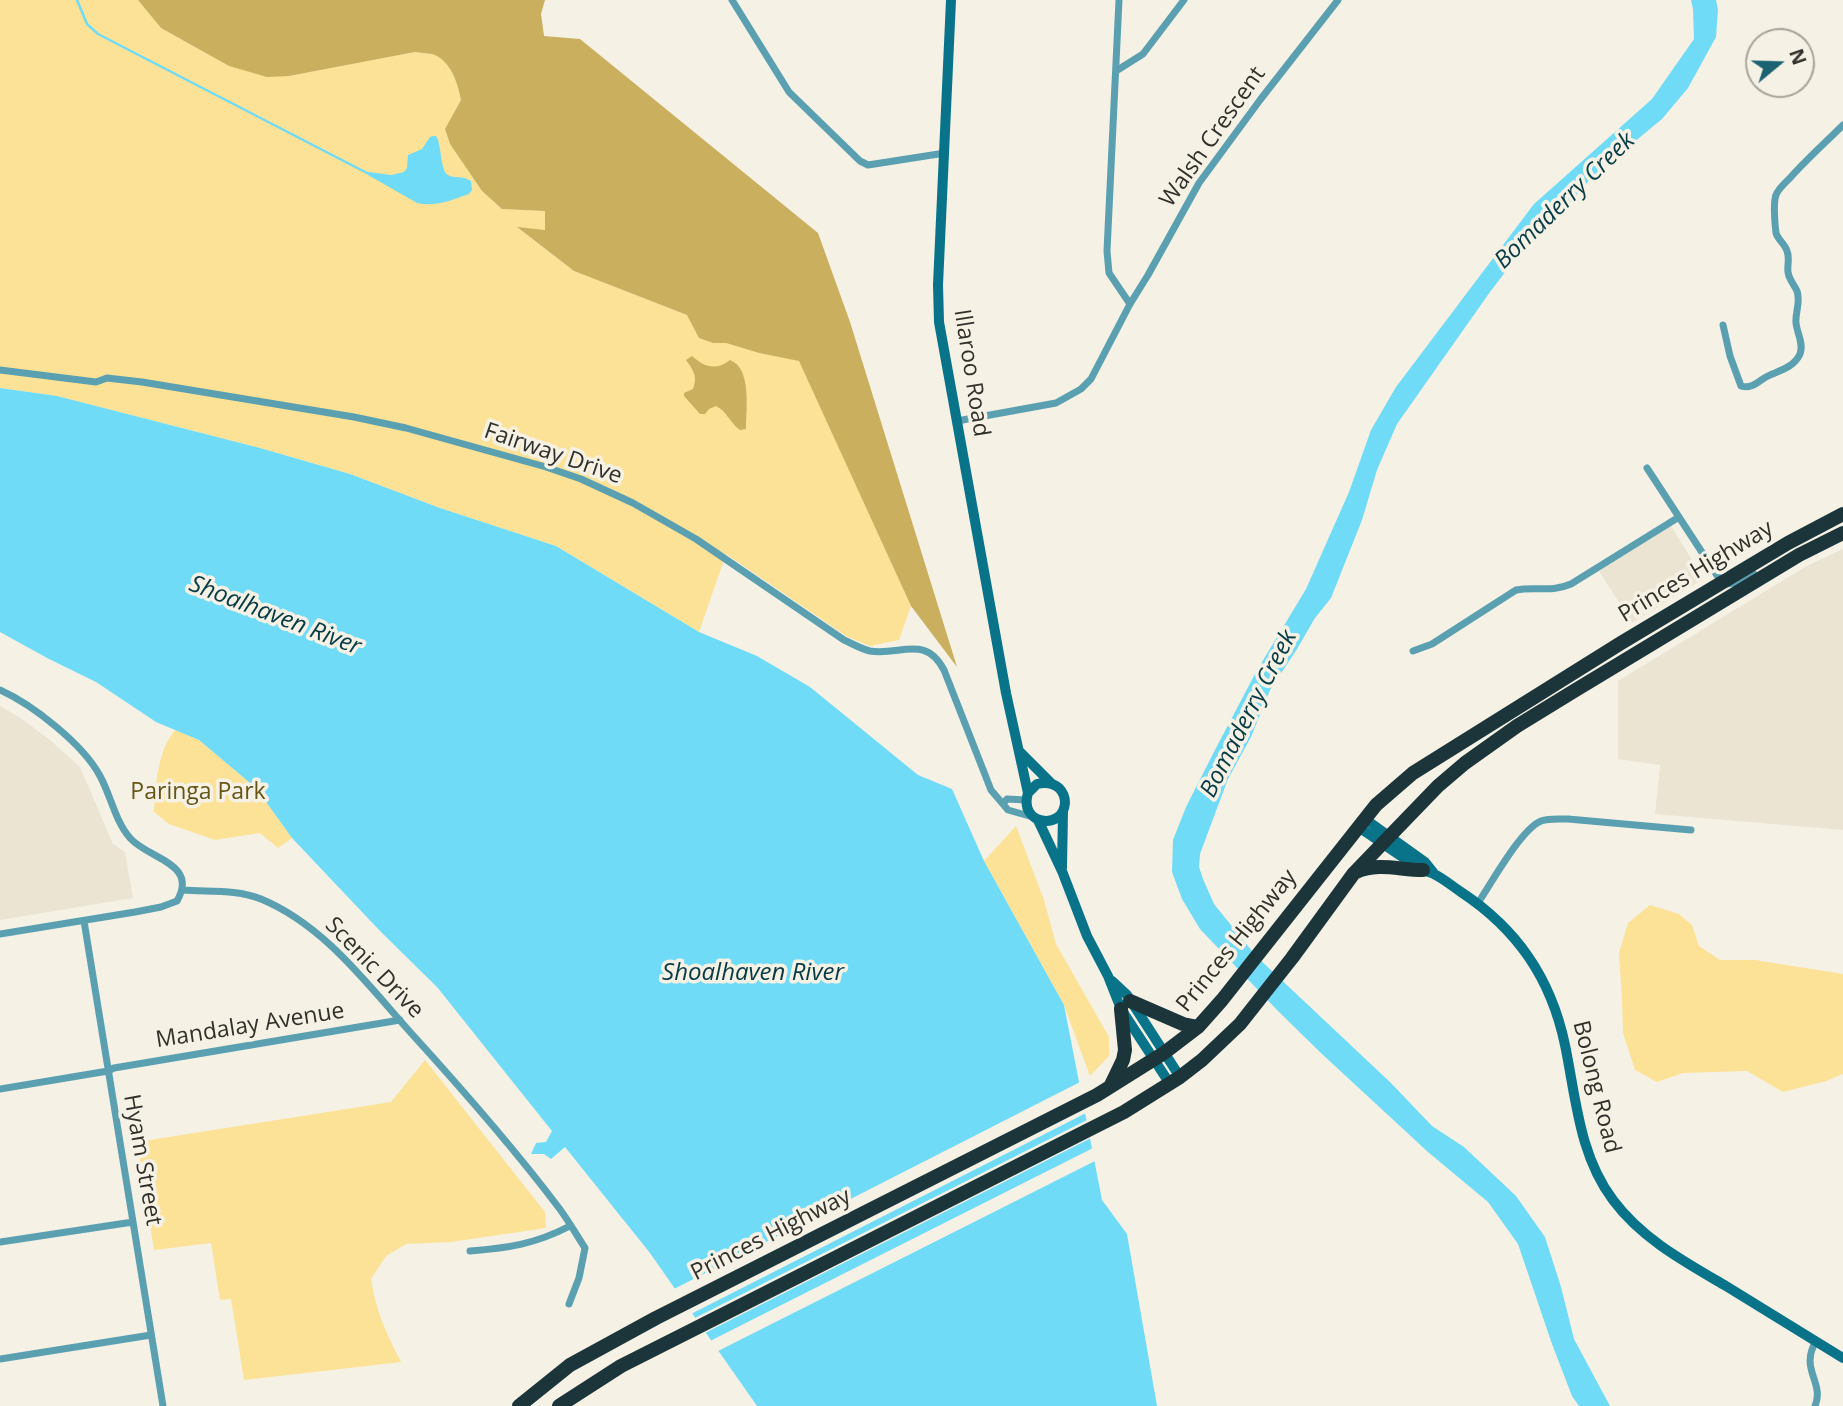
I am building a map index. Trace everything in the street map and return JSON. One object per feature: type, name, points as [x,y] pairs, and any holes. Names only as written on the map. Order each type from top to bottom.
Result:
[{"type":"highway","name":"Princes Highway","points":[[518,1405],[570,1365],[656,1318],[1103,1092],[1159,1056],[1198,1027],[1376,805],[1413,773],[1722,583],[1812,529],[1843,514]]},
{"type":"highway","name":"Princes Highway","points":[[559,1406],[621,1366],[1124,1112],[1175,1080],[1202,1060],[1240,1024],[1293,958],[1354,873],[1438,786],[1488,746],[1574,691],[1799,555],[1843,533]]},
{"type":"highway","points":[[1354,873],[1369,866],[1429,872]]},
{"type":"highway","points":[[1103,1092],[1125,1050],[1126,1005],[1198,1027]]},
{"type":"main road","name":"Illaroo Road","points":[[951,0],[937,303],[1027,796],[1026,806],[1062,871],[1087,936],[1108,976],[1175,1080]]},
{"type":"main road","name":"Illaroo Road","points":[[1017,749],[1062,791],[1062,871]]},
{"type":"main road","points":[[1027,796],[1037,784],[1051,783]]},
{"type":"main road","points":[[1035,818],[1050,821],[1063,809]]},
{"type":"main road","name":"Bolong Road","points":[[1362,823],[1429,872],[1478,903],[1527,955],[1550,996],[1564,1043],[1583,1137],[1591,1161],[1611,1198],[1639,1229],[1667,1250],[1843,1358]]},
{"type":"street","points":[[732,0],[789,92],[860,161],[868,165],[944,153]]},
{"type":"street","points":[[1119,0],[1107,251],[1109,273],[1130,304]]},
{"type":"street","points":[[1116,71],[1143,54],[1184,0]]},
{"type":"street","name":"Walsh Crescent","points":[[957,421],[1056,402],[1081,389],[1091,379],[1199,183],[1338,0]]},
{"type":"street","points":[[1723,324],[1730,356],[1741,386],[1752,386],[1763,378],[1786,369],[1798,357],[1801,343],[1795,319],[1799,303],[1788,272],[1787,251],[1776,232],[1775,196],[1796,171],[1843,125]]},
{"type":"street","name":"Fairway Drive","points":[[0,370],[96,382],[107,378],[354,417],[406,428],[546,467],[605,489],[696,539],[844,640],[859,647],[880,651],[921,649],[935,656],[944,670],[990,790],[1003,804]]},
{"type":"street","points":[[1647,468],[1722,583],[1736,583],[1764,568],[1799,555]]},
{"type":"street","points":[[1413,651],[1432,645],[1517,590],[1552,590],[1571,584],[1679,517]]},
{"type":"street","points":[[0,690],[26,705],[79,747],[101,778],[130,839],[178,870],[182,877],[183,890],[173,904],[0,934]]},
{"type":"street","points":[[1027,796],[1007,799],[1003,804],[1008,810],[1035,818]]},
{"type":"street","points":[[1478,903],[1524,833],[1538,822],[1568,819],[1690,830]]},
{"type":"street","name":"Scenic Drive","points":[[183,890],[238,892],[259,898],[283,910],[329,944],[400,1020],[463,1091],[560,1209],[585,1248],[579,1278],[569,1304]]},
{"type":"street","name":"Hyam Street","points":[[84,921],[163,1406]]},
{"type":"street","name":"Mandalay Avenue","points":[[0,1089],[400,1020]]},
{"type":"street","points":[[0,1242],[133,1222]]},
{"type":"street","points":[[470,1251],[505,1248],[546,1238],[570,1226]]},
{"type":"street","points":[[0,1359],[151,1335]]},
{"type":"street","points":[[1815,1406],[1817,1391],[1808,1360],[1816,1341]]},
{"type":"shaded area","points":[[138,0],[545,0],[541,14],[544,36],[580,39],[818,233],[850,322],[957,667],[911,606],[799,361],[699,338],[687,315],[574,271],[517,227],[545,230],[545,211],[502,209],[482,191],[450,144],[445,129],[461,100],[456,80],[444,61],[432,54],[415,52],[289,76],[267,77],[229,66],[161,28]]},
{"type":"shaded area","points":[[692,356],[710,366],[720,366],[730,360],[737,364],[745,380],[746,429],[740,430],[716,406],[705,414],[700,414],[684,396],[684,393],[693,389],[695,380],[686,360]]},
{"type":"shaded area","points":[[1671,526],[1702,576],[1700,581],[1632,623],[1599,571]]},
{"type":"shaded area","points":[[1843,549],[1843,830],[1655,814],[1660,765],[1618,759],[1618,681],[1805,567]]},
{"type":"shaded area","points":[[0,706],[51,741],[80,767],[113,844],[125,852],[133,898],[0,920]]},
{"type":"green space","points":[[0,0],[138,0],[161,28],[229,66],[289,76],[415,52],[439,57],[449,67],[461,100],[445,129],[450,144],[482,191],[502,209],[546,211],[545,230],[518,228],[574,271],[687,315],[713,343],[726,343],[759,353],[799,360],[911,606],[899,640],[870,646],[846,636],[726,554],[699,632],[556,546],[440,508],[350,474],[57,396],[0,388]]},
{"type":"green space","name":"Paringa Park","points":[[175,730],[199,740],[256,788],[292,838],[278,848],[260,833],[215,840],[169,824],[154,812],[161,758]]},
{"type":"green space","points":[[1016,826],[1044,900],[1056,944],[1109,1037],[1109,1056],[1090,1076],[1064,1005],[984,861]]},
{"type":"green space","points":[[1650,905],[1679,914],[1692,925],[1699,946],[1720,960],[1755,960],[1843,974],[1843,1074],[1783,1092],[1747,1071],[1683,1073],[1657,1082],[1635,1070],[1623,1033],[1619,953],[1628,923]]},
{"type":"green space","points":[[425,1060],[545,1212],[546,1228],[451,1242],[406,1244],[386,1256],[371,1279],[382,1322],[401,1362],[244,1380],[231,1299],[220,1300],[211,1243],[154,1250],[137,1142],[391,1102]]},
{"type":"water","name":"Bomaderry Creek","points":[[1691,0],[1716,0],[1718,10],[1716,37],[1688,88],[1662,119],[1592,177],[1550,227],[1512,263],[1397,424],[1377,470],[1362,520],[1331,598],[1315,618],[1270,690],[1251,737],[1228,779],[1200,854],[1199,867],[1214,904],[1256,956],[1391,1083],[1432,1126],[1464,1147],[1516,1196],[1545,1237],[1574,1339],[1610,1406],[1579,1406],[1572,1396],[1552,1344],[1518,1244],[1488,1202],[1428,1152],[1322,1054],[1200,929],[1182,899],[1172,872],[1173,840],[1186,807],[1256,672],[1306,589],[1349,492],[1371,430],[1396,387],[1534,204],[1652,99],[1694,39]]},
{"type":"water","points":[[436,136],[445,173],[471,181],[472,190],[469,194],[450,201],[417,203],[368,175],[369,172],[391,175],[404,172],[408,155],[422,149],[430,137]]},
{"type":"water","name":"Shoalhaven River","points":[[0,388],[57,396],[260,448],[350,474],[440,508],[556,546],[699,632],[757,656],[810,687],[918,775],[952,789],[984,861],[1064,1005],[1102,1200],[1127,1234],[1157,1406],[757,1406],[650,1253],[565,1147],[551,1159],[544,1154],[531,1154],[536,1143],[546,1142],[552,1131],[437,987],[292,838],[256,788],[199,740],[156,722],[96,682],[0,632]]},
{"type":"pier","points":[[1084,1080],[1090,1111],[689,1315],[672,1290]]},
{"type":"pier","points":[[1091,1118],[1095,1136],[703,1334],[693,1319]]},
{"type":"pier","points":[[1097,1146],[1099,1159],[716,1352],[708,1342]]},
{"type":"waterway","points":[[77,0],[87,24],[98,34],[367,173]]}]
